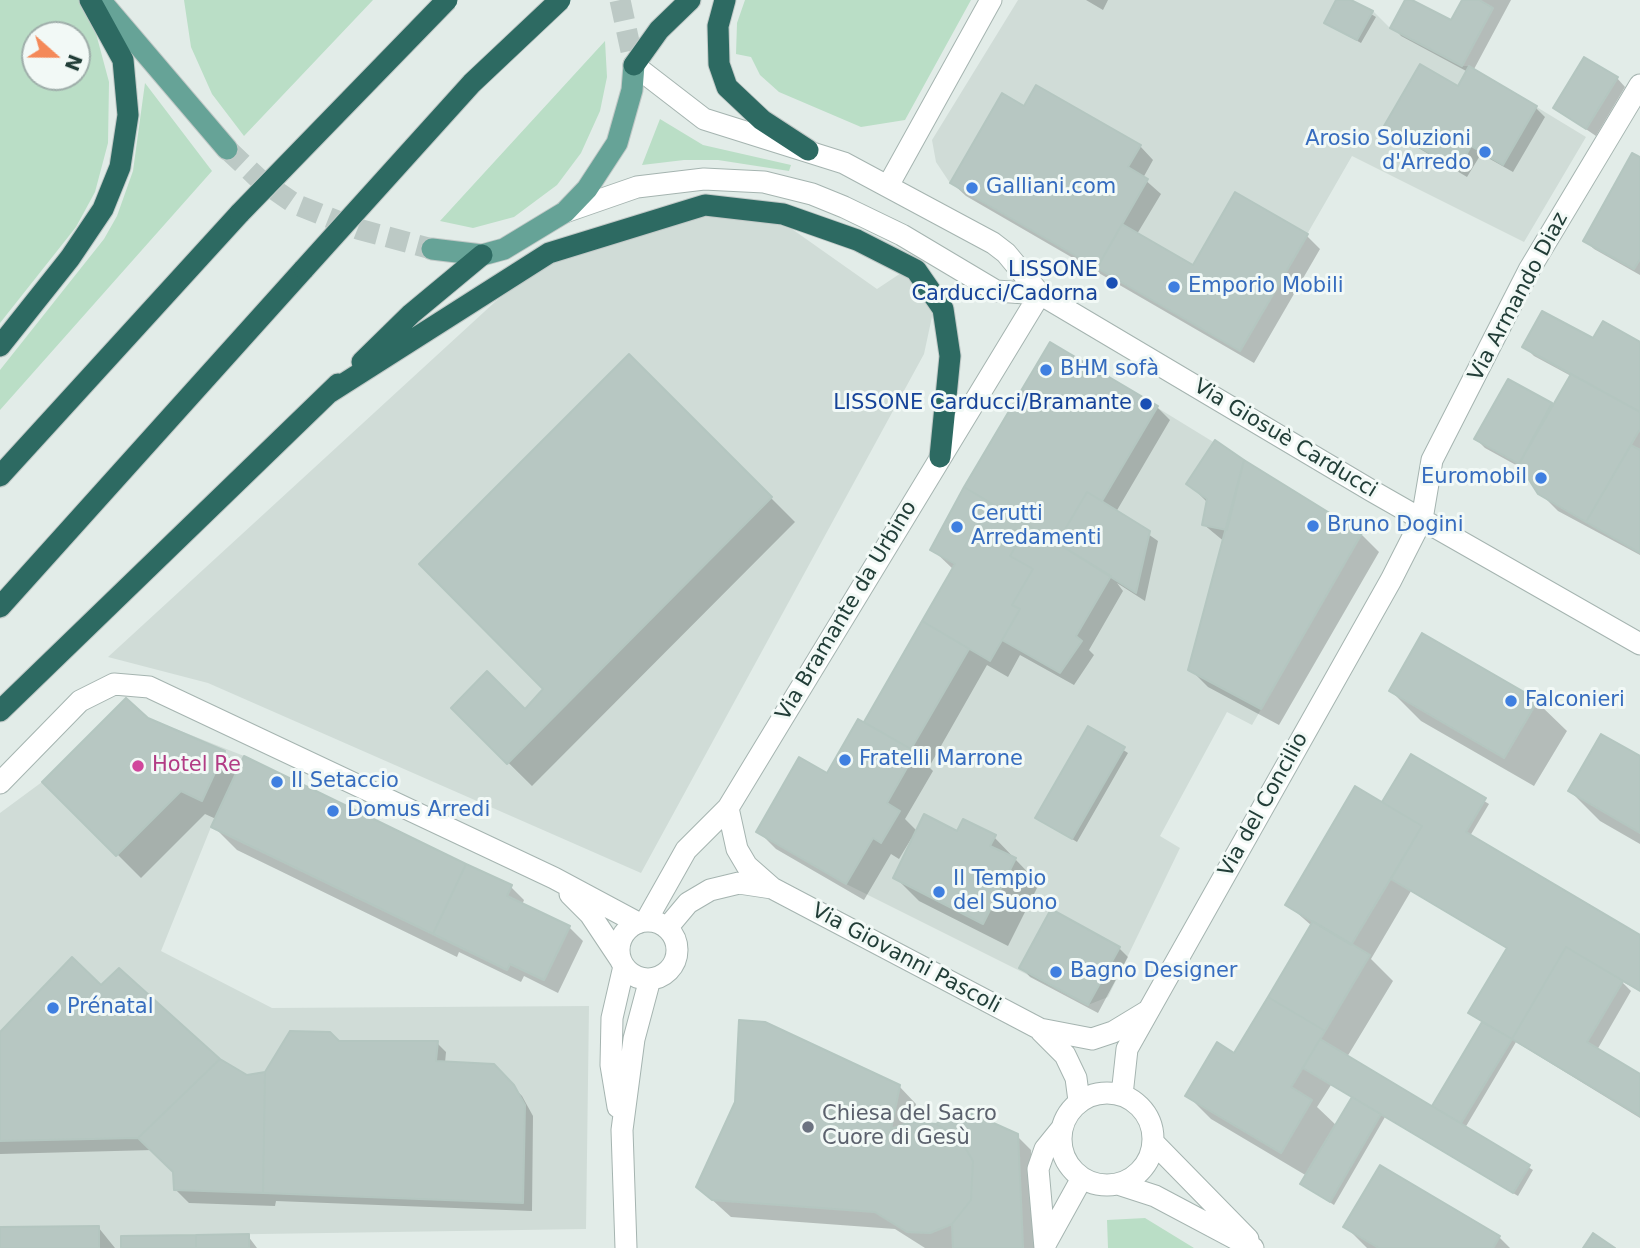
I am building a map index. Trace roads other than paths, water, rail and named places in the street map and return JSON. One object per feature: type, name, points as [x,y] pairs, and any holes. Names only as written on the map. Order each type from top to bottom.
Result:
[{"type":"highway","points":[[0,346],[77,248],[103,209],[120,167],[128,116],[123,60],[90,0]]},
{"type":"highway","points":[[0,476],[240,214],[447,0]]},
{"type":"highway","points":[[0,607],[472,83],[561,0]]},
{"type":"highway","points":[[634,65],[659,30],[690,0]]},
{"type":"highway","points":[[725,0],[718,26],[719,64],[727,87],[762,120],[808,150]]},
{"type":"highway","points":[[329,393],[549,253],[705,205],[783,214],[857,240],[916,270],[943,309],[950,356],[940,457]]},
{"type":"highway","points":[[0,711],[411,314],[482,255]]},
{"type":"main road","points":[[100,0],[226,149]]},
{"type":"main road","name":"Via Giosuè Carducci","points":[[432,249],[482,255],[505,249],[565,212],[587,189],[617,143],[632,90],[634,65]]},
{"type":"street","points":[[889,184],[991,0]]},
{"type":"street","name":"Via Giosuè Carducci","points":[[634,65],[704,119],[740,132],[808,150],[889,184],[993,243],[1006,253],[1040,294],[1640,644]]},
{"type":"street","name":"Via Armando Diaz","points":[[1422,519],[1432,460],[1530,271],[1640,85]]},
{"type":"street","name":"Via Giosuè Carducci","points":[[565,212],[637,187],[704,179],[764,182],[812,194],[855,212],[996,291],[1040,294]]},
{"type":"street","name":"Via Bramante da Urbino","points":[[642,922],[686,849],[727,808],[1040,294]]},
{"type":"street","name":"Via del Concilio","points":[[1122,1095],[1127,1049],[1391,580],[1422,519]]},
{"type":"street","points":[[0,783],[80,701],[114,684],[149,687],[554,878],[642,922],[667,928],[677,945],[676,955],[666,972],[650,979],[631,974],[590,914],[554,878]]},
{"type":"street","name":"Via Giovanni Pascoli","points":[[727,808],[737,849],[747,866],[772,888],[1040,1029],[1092,1039],[1113,1032],[1148,1011]]},
{"type":"street","name":"Via Giovanni Pascoli","points":[[667,928],[688,903],[710,890],[740,883],[772,888]]},
{"type":"street","points":[[625,1248],[622,1130],[611,1058],[612,1018],[622,963],[620,942],[624,934],[642,922]]},
{"type":"street","points":[[622,1130],[634,1039],[650,979]]},
{"type":"street","name":"Via Giovanni Pascoli","points":[[1040,1029],[1065,1055],[1076,1078],[1079,1101]]},
{"type":"street","points":[[1107,1093],[1122,1095],[1136,1102],[1146,1115],[1153,1142],[1255,1248],[1155,1196],[1118,1184],[1097,1184],[1082,1178],[1065,1159],[1060,1144],[1068,1113],[1079,1101],[1107,1093]]},
{"type":"street","points":[[1045,1246],[1038,1169],[1045,1149],[1062,1128]]},
{"type":"street","points":[[1118,1184],[1133,1178],[1144,1167],[1153,1142]]},
{"type":"street","points":[[1045,1246],[1082,1178]]},
{"type":"tunnel","points":[[620,0],[634,65]]},
{"type":"tunnel","points":[[227,149],[259,179],[295,204],[358,229],[432,249]]},
{"type":"place","name":"Arosio Soluzioni d'Arredo","points":[[1485,152]]},
{"type":"place","name":"Galliani.com","points":[[972,188]]},
{"type":"place","name":"LISSONE Carducci/Cadorna","points":[[1112,283]]},
{"type":"place","name":"Emporio Mobili","points":[[1174,287]]},
{"type":"place","name":"BHM sofà","points":[[1046,370]]},
{"type":"place","name":"LISSONE Carducci/Bramante","points":[[1146,404]]},
{"type":"place","name":"Euromobil","points":[[1541,478]]},
{"type":"place","name":"Bruno Dogini","points":[[1313,526]]},
{"type":"place","name":"Cerutti Arredamenti","points":[[957,527]]},
{"type":"place","name":"Falconieri","points":[[1511,701]]},
{"type":"place","name":"Fratelli Marrone","points":[[845,760]]},
{"type":"place","name":"Hotel Re","points":[[138,766]]},
{"type":"place","name":"Il Setaccio","points":[[277,782]]},
{"type":"place","name":"Domus Arredi","points":[[333,811]]},
{"type":"place","name":"Il Tempio del Suono","points":[[939,892]]},
{"type":"place","name":"Bagno Designer","points":[[1056,972]]},
{"type":"place","name":"Prénatal","points":[[53,1008]]},
{"type":"place","name":"Chiesa del Sacro Cuore di Gesù","points":[[808,1127]]}]
